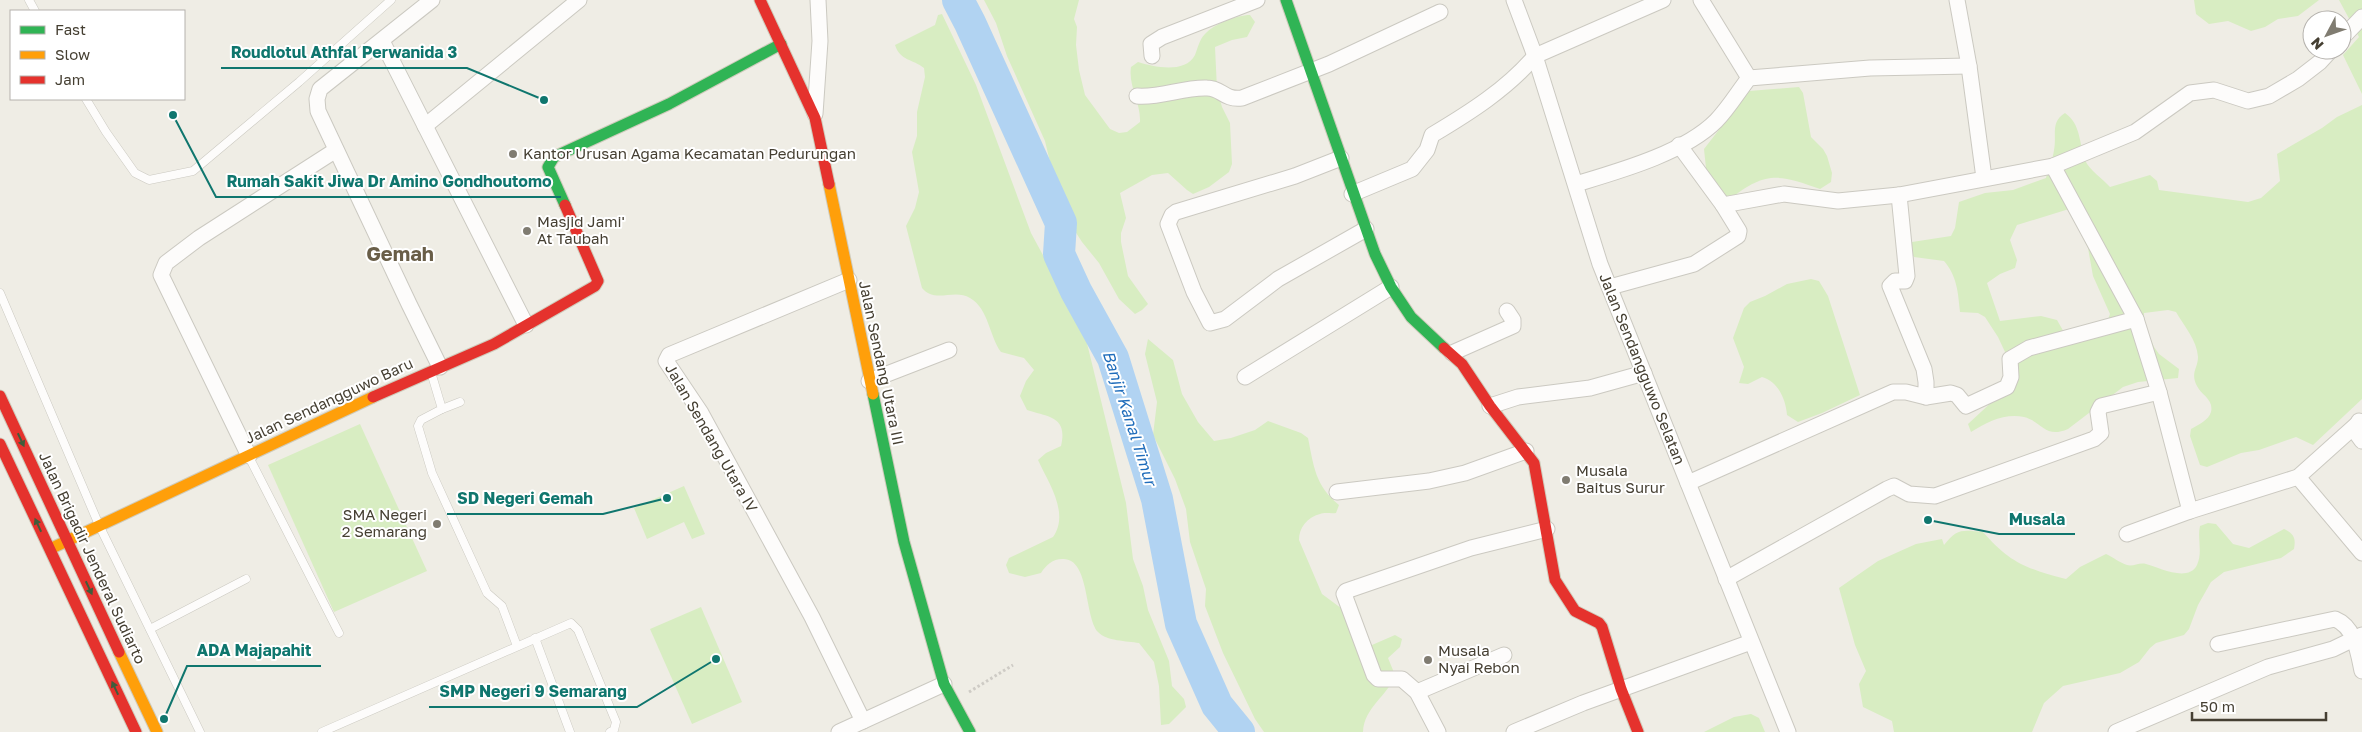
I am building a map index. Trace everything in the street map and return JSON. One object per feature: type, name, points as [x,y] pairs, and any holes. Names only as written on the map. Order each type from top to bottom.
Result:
[{"type":"street","points":[[432,0],[320,89],[317,99],[318,111],[436,369]]},
{"type":"street","points":[[426,126],[579,0]]},
{"type":"street","name":"Jalan Sendang Utara III","points":[[760,0],[815,118],[904,542],[944,684],[970,732]]},
{"type":"street","points":[[815,118],[820,41],[818,0]]},
{"type":"street","points":[[1152,56],[1151,44],[1162,37],[1258,0]]},
{"type":"street","points":[[1286,0],[1352,194],[1392,287],[1411,317],[1462,364],[1490,406],[1534,463],[1555,580],[1575,611],[1599,623],[1602,627],[1621,689],[1638,732]]},
{"type":"street","name":"Jalan Sendangguwo Selatan","points":[[1514,0],[1535,56],[1600,264],[1788,732]]},
{"type":"street","points":[[1352,194],[1412,169],[1426,150],[1432,135],[1470,111],[1505,85],[1523,71],[1535,56],[1663,0]]},
{"type":"street","points":[[1701,0],[1749,78]]},
{"type":"street","points":[[1956,0],[1969,66],[1984,178]]},
{"type":"street","points":[[1137,96],[1148,97],[1192,88],[1209,88],[1232,99],[1242,98],[1329,64],[1440,12]]},
{"type":"street","points":[[2352,28],[2362,17]]},
{"type":"street","points":[[382,41],[526,325]]},
{"type":"street","name":"Jalan Sendangguwo Baru","points":[[49,550],[99,525],[474,353],[558,309],[595,286],[598,281],[548,167],[550,162],[554,157],[647,116],[718,80],[781,44]]},
{"type":"street","points":[[1723,205],[1784,194],[1838,201],[1899,195],[2053,166],[2135,132],[2190,93],[2214,90],[2248,101],[2270,96],[2298,79],[2322,60]]},
{"type":"street","points":[[1576,184],[1635,166],[1679,145],[1716,121],[1749,78],[1870,68],[1969,66]]},
{"type":"street","points":[[1610,287],[1694,264],[1738,236],[1739,231],[1723,205],[1679,145]]},
{"type":"street","points":[[249,456],[161,275],[162,269],[166,263],[199,238],[336,150]]},
{"type":"street","points":[[1341,158],[1295,176],[1217,198],[1176,212],[1172,215],[1168,224],[1194,292],[1210,323],[1225,319],[1278,278],[1366,229]]},
{"type":"street","points":[[2053,166],[2136,319],[2159,392],[2190,511]]},
{"type":"street","points":[[1899,195],[1907,276],[1905,280],[1894,281],[1890,286],[1924,368],[1926,397]]},
{"type":"street","name":"Jalan Sendang Utara IV","points":[[849,280],[669,356],[666,361],[701,413],[812,618],[864,721]]},
{"type":"street","points":[[1246,376],[1392,287]]},
{"type":"street","points":[[1452,353],[1513,326],[1513,320],[1506,311]]},
{"type":"street","points":[[1688,484],[1893,392],[1906,392],[1926,397],[1951,393],[1957,395],[1966,406],[2007,387],[2011,377],[2010,359],[2016,353],[2136,319]]},
{"type":"street","points":[[869,381],[950,350]]},
{"type":"street","points":[[1490,406],[1518,397],[1590,388],[1644,374]]},
{"type":"street","points":[[1726,579],[1887,488],[1894,486],[1909,494],[1934,496],[2094,439],[2101,433],[2098,412],[2101,406],[2159,392]]},
{"type":"street","name":"Jalan Brigadir Jenderal Sudiarto","points":[[0,396],[157,732]]},
{"type":"street","points":[[2127,534],[2190,511],[2298,477],[2359,421]]},
{"type":"street","points":[[2359,421],[2354,430],[2362,441]]},
{"type":"street","points":[[0,444],[136,732]]},
{"type":"street","points":[[1337,492],[1438,479],[1465,473],[1526,451]]},
{"type":"street","points":[[2298,477],[2362,553]]},
{"type":"street","points":[[1438,732],[1418,692],[1402,679],[1378,679],[1374,675],[1344,594],[1346,591],[1471,548],[1547,529]]},
{"type":"street","points":[[2218,644],[2335,619],[2342,622],[2358,636],[2362,671]]},
{"type":"street","points":[[2116,732],[2268,667],[2332,648],[2358,636]]},
{"type":"street","points":[[1514,732],[1538,720],[1751,642]]},
{"type":"street","points":[[1418,692],[1504,655]]},
{"type":"street","points":[[839,732],[944,684]]},
{"type":"lane","points":[[87,100],[134,173],[149,180],[193,171],[299,82],[391,0]]},
{"type":"lane","points":[[0,293],[99,525],[200,732]]},
{"type":"lane","points":[[436,369],[442,409]]},
{"type":"lane","points":[[460,402],[421,420],[418,426],[432,473],[487,593],[502,606],[518,646]]},
{"type":"lane","points":[[249,456],[339,633]]},
{"type":"lane","points":[[150,629],[246,579]]},
{"type":"lane","points":[[322,732],[571,623],[576,626],[616,722],[614,730],[610,732]]},
{"type":"lane","points":[[535,638],[570,732]]},
{"type":"path","points":[[953,702],[1013,665]]},
{"type":"green space","points":[[984,0],[1079,0],[1074,19],[1077,27],[1076,45],[1079,70],[1085,95],[1110,129],[1119,133],[1127,132],[1140,122],[1139,108],[1131,81],[1131,67],[1138,62],[1169,68],[1184,65],[1195,55],[1200,41],[1209,30],[1226,21],[1245,15],[1250,15],[1255,22],[1247,37],[1232,40],[1215,47],[1217,89],[1222,107],[1230,123],[1232,164],[1229,172],[1209,187],[1193,194],[1168,173],[1152,175],[1120,193],[1126,218],[1121,233],[1121,242],[1128,276],[1148,304],[1135,314],[1119,299],[1099,263],[1073,228],[1057,191],[1045,141],[1007,56],[996,23]]},
{"type":"green space","points":[[2194,0],[2319,0],[2306,10],[2302,10],[2302,13],[2298,16],[2278,19],[2265,27],[2251,31],[2228,21],[2209,24],[2196,14]]},
{"type":"green space","points":[[2339,0],[2362,0],[2362,94],[2345,60],[2352,60],[2352,45],[2359,37],[2352,24],[2352,10],[2344,10]]},
{"type":"green space","points":[[942,14],[976,85],[1031,233],[1084,331],[1126,503],[1133,559],[1143,586],[1148,610],[1169,661],[1172,686],[1184,699],[1186,707],[1169,724],[1161,725],[1159,686],[1154,662],[1139,643],[1111,639],[1098,632],[1090,614],[1082,577],[1077,567],[1071,561],[1062,559],[1053,561],[1041,573],[1025,577],[1009,573],[1006,565],[1009,558],[1053,537],[1058,528],[1059,518],[1056,498],[1038,460],[1046,453],[1061,446],[1062,429],[1054,419],[1027,410],[1020,396],[1026,381],[1034,370],[1024,358],[1001,352],[985,316],[976,303],[964,295],[933,295],[927,293],[922,288],[906,226],[915,208],[919,192],[912,152],[917,136],[917,112],[925,77],[924,68],[903,57],[895,45],[935,25],[938,15]]},
{"type":"green space","points":[[1799,87],[1803,93],[1811,137],[1827,156],[1832,173],[1831,182],[1820,189],[1794,180],[1773,178],[1753,184],[1729,200],[1708,187],[1704,149],[1749,91]]},
{"type":"green space","points":[[2362,105],[2362,399],[2313,445],[2296,437],[2259,450],[2241,453],[2207,467],[2200,465],[2190,436],[2191,429],[2208,417],[2211,412],[2211,404],[2199,389],[2194,378],[2198,357],[2193,339],[2176,312],[2168,310],[2144,313],[2144,323],[2159,354],[2179,369],[2178,378],[2138,382],[2123,387],[2068,429],[2060,432],[2049,431],[2024,417],[2010,416],[1996,419],[1971,432],[1968,424],[2010,385],[2013,369],[1998,337],[1985,317],[1978,313],[1960,312],[1954,278],[1944,261],[1914,257],[1910,250],[1912,242],[1951,236],[1955,228],[1959,202],[1985,193],[2013,190],[2046,178],[2055,144],[2057,120],[2065,113],[2077,128],[2087,164],[2110,187],[2150,175],[2157,181],[2159,190],[2248,202],[2261,198],[2280,181],[2277,154],[2337,117]],"holes":[[[2069,209],[2088,248],[2093,276],[2110,314],[2104,331],[2065,334],[2057,320],[2041,316],[2000,321],[1987,283],[2000,274],[2015,268],[2017,260],[2010,240],[2017,225]]]},
{"type":"green space","points":[[1811,279],[1819,281],[1828,296],[1860,395],[1798,422],[1787,415],[1783,397],[1777,387],[1768,379],[1762,377],[1748,384],[1739,383],[1744,367],[1733,338],[1744,308],[1750,302],[1787,284]]},
{"type":"green space","points":[[1148,339],[1173,360],[1182,394],[1198,422],[1214,441],[1231,438],[1255,430],[1268,421],[1301,433],[1308,438],[1314,467],[1320,483],[1339,505],[1336,513],[1322,513],[1308,520],[1302,527],[1299,536],[1322,594],[1349,614],[1365,641],[1372,645],[1395,635],[1402,639],[1400,647],[1388,658],[1395,675],[1367,716],[1363,732],[1264,732],[1255,719],[1223,653],[1205,606],[1206,589],[1190,542],[1186,509],[1175,479],[1153,435],[1157,402],[1145,354]]},
{"type":"green space","points":[[360,424],[427,571],[334,612],[268,465]]},
{"type":"green space","points":[[684,486],[705,534],[692,539],[684,522],[647,539],[634,508]]},
{"type":"green space","points":[[2208,523],[2216,524],[2233,544],[2249,548],[2284,529],[2294,537],[2294,549],[2281,558],[2224,572],[2211,582],[2198,605],[2189,629],[2184,635],[2156,643],[2139,662],[2120,673],[2063,686],[2044,703],[2032,732],[1894,732],[1892,721],[1863,707],[1859,684],[1866,671],[1855,645],[1839,588],[1878,561],[1916,544],[1942,539],[1944,545],[1957,533],[1970,531],[1983,532],[2011,558],[2030,568],[2066,579],[2080,567],[2106,554],[2127,565],[2143,564],[2173,572],[2187,573],[2193,570],[2199,560],[2200,526]]},
{"type":"green space","points":[[701,607],[742,702],[692,724],[650,629]]},
{"type":"green space","points":[[1751,714],[1759,718],[1765,732],[1704,732],[1734,717]]},
{"type":"waterway","name":"Banjir Kanal Timur","points":[[958,0],[1061,223],[1059,254],[1076,291],[1113,358],[1157,499],[1181,624],[1217,705],[1239,732]]},
{"type":"traffic: fast","points":[[1286,0],[1375,254],[1391,287],[1411,317],[1444,348]]},
{"type":"traffic: fast","points":[[565,205],[548,167],[554,157],[669,104],[781,44]]},
{"type":"traffic: fast","points":[[873,394],[904,542],[944,684],[970,732]]},
{"type":"traffic: slow","points":[[829,184],[873,394]]},
{"type":"traffic: slow","points":[[52,548],[373,397]]},
{"type":"traffic: slow","points":[[119,652],[157,732]]},
{"type":"traffic: jam","points":[[760,0],[815,118],[829,184]]},
{"type":"traffic: jam","points":[[373,397],[494,344],[595,286],[598,281],[565,205]]},
{"type":"traffic: jam","points":[[1444,348],[1462,364],[1490,406],[1534,463],[1555,580],[1575,611],[1599,623],[1602,627],[1621,689],[1638,732]]},
{"type":"traffic: jam","points":[[0,396],[119,652]]},
{"type":"traffic: jam","points":[[0,444],[136,732]]},
{"type":"place","name":"Roudlotul Athfal Perwanida 3","points":[[544,100]]},
{"type":"place","name":"Rumah Sakit Jiwa Dr Amino Gondhoutomo","points":[[173,115]]},
{"type":"place","name":"Kantor Urusan Agama Kecamatan Pedurungan","points":[[513,154]]},
{"type":"place","name":"Masjid Jami' At Taubah","points":[[527,231]]},
{"type":"place","name":"Musala Baitus Surur","points":[[1566,480]]},
{"type":"place","name":"SD Negeri Gemah","points":[[667,498]]},
{"type":"place","name":"Musala","points":[[1928,520]]},
{"type":"place","name":"SMA Negeri 2 Semarang","points":[[437,524]]},
{"type":"place","name":"SMP Negeri 9 Semarang","points":[[716,659]]},
{"type":"place","name":"Musala Nyai Rebon","points":[[1428,660]]},
{"type":"place","name":"ADA Majapahit","points":[[164,719]]},
{"type":"district","name":"Gemah","points":[[400,254]]}]
